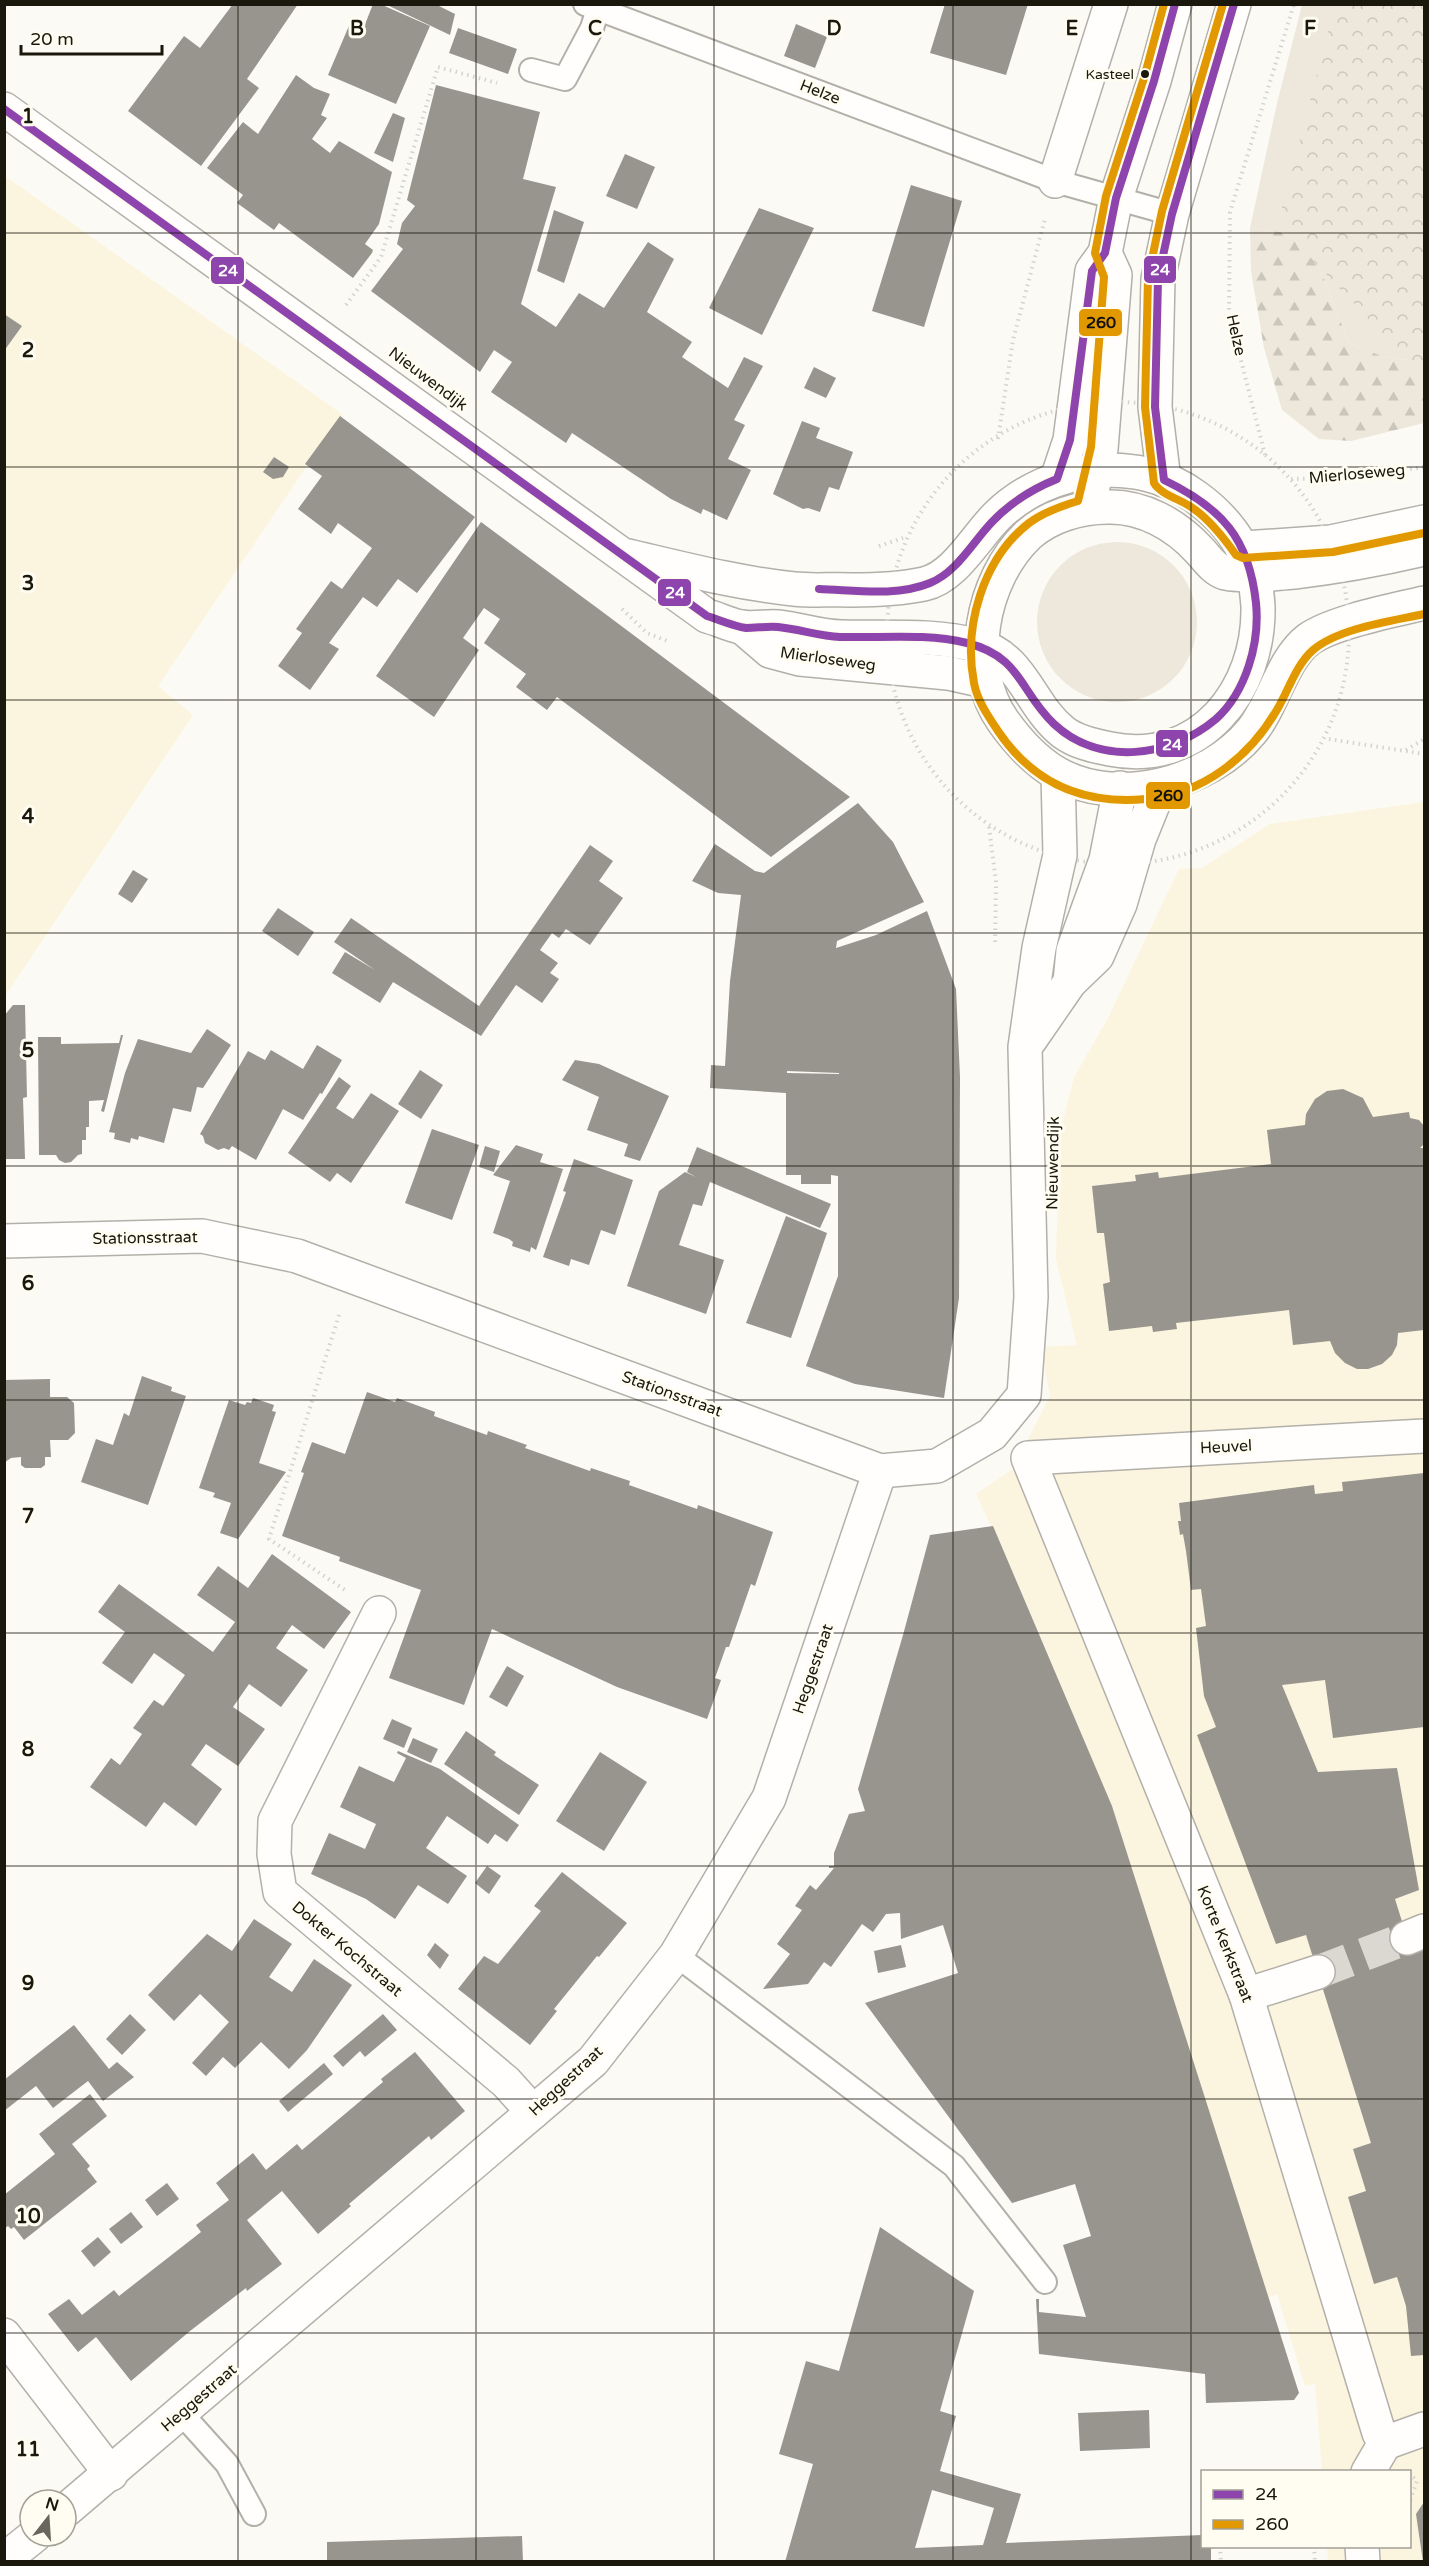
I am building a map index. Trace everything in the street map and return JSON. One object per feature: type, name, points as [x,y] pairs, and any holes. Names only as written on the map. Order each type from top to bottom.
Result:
[{"type":"street","points":[[1055,181],[1111,4]]},
{"type":"street","points":[[1070,982],[1073,951],[1106,861],[1120,788],[1131,753],[1187,740],[1220,716],[1232,701],[1251,661],[1256,637],[1257,595],[1248,562],[1229,526],[1206,504],[1189,491],[1164,480],[1125,470],[1097,471],[1058,479],[1070,440],[1092,272],[1106,253],[1116,198],[1154,81],[1175,4]]},
{"type":"street","points":[[1164,480],[1155,407],[1158,279],[1172,214],[1234,4]]},
{"type":"street","name":"Nieuwendijk","points":[[4,109],[707,615],[742,627]]},
{"type":"street","points":[[1087,509],[1097,471],[1115,275],[1106,253]]},
{"type":"street","name":"Nieuwendijk","points":[[624,555],[714,576],[796,589],[890,589],[929,583],[956,563],[998,515],[1037,487],[1058,479]]},
{"type":"street","points":[[1425,522],[1248,562],[1224,573],[1212,565],[1199,549],[1177,531],[1160,519],[1140,511],[1110,507],[1087,509],[1052,519],[1029,535],[1013,554],[989,602],[982,647],[984,681],[1000,717],[1016,739],[1032,757],[1058,775],[1089,785],[1120,788],[1160,787],[1208,767],[1231,752],[1252,731],[1298,652],[1309,640],[1352,622],[1425,603]]},
{"type":"street","points":[[1248,562],[1341,567],[1425,549]]},
{"type":"street","name":"Mierloseweg","points":[[742,627],[776,627],[838,638],[919,638],[982,647],[1009,661],[1046,715],[1065,733],[1091,745],[1131,753]]},
{"type":"street","name":"Mierloseweg","points":[[742,627],[771,651],[800,659],[948,673],[984,681]]},
{"type":"street","name":"Nieuwendijk","points":[[992,1434],[1024,1395],[1030,1297],[1025,1047],[1039,948],[1060,855],[1058,775]]},
{"type":"street","points":[[1025,1047],[1070,982],[1097,956],[1120,904],[1139,839],[1160,787]]},
{"type":"street","name":"Stationsstraat","points":[[4,1241],[202,1236],[297,1256],[880,1470],[937,1467],[992,1434]]},
{"type":"street","name":"Heuvel","points":[[1028,1458],[1425,1436]]},
{"type":"street","name":"Korte Kerkstraat","points":[[1028,1458],[1246,1995],[1379,2433],[1385,2444]]},
{"type":"street","name":"Heggestraat","points":[[78,2500],[593,2061],[676,1955],[769,1798],[880,1470]]},
{"type":"street","name":"Dokter Kochstraat","points":[[379,1613],[275,1821],[274,1854],[280,1892],[506,2082],[532,2112]]},
{"type":"street","points":[[1246,1995],[1318,1972]]},
{"type":"street","points":[[4,2335],[111,2474]]},
{"type":"street","points":[[1369,2470],[1385,2444],[1425,2429]]},
{"type":"street","points":[[4,2560],[19,2548]]},
{"type":"lane","name":"Helze","points":[[592,7],[1055,181],[1172,214]]},
{"type":"lane","points":[[531,70],[565,79],[592,28],[592,7]]},
{"type":"lane","points":[[676,1955],[954,2166],[1045,2282]]},
{"type":"lane","points":[[182,2413],[227,2464],[254,2514]]},
{"type":"path","name":"Helze","points":[[1266,456],[1229,313],[1230,212],[1294,4]]},
{"type":"path","points":[[340,313],[381,257],[438,67],[518,89],[531,70]]},
{"type":"path","points":[[999,439],[1013,340],[1055,181]]},
{"type":"path","name":"Mierloseweg","points":[[1290,479],[1350,477],[1425,467]]},
{"type":"path","points":[[871,548],[904,538]]},
{"type":"path","points":[[1172,861],[1176,852],[1212,839],[1254,816],[1301,774],[1329,739],[1425,754]]},
{"type":"path","points":[[1405,750],[1425,739]]},
{"type":"path","points":[[352,1275],[269,1539],[379,1613]]},
{"type":"path","points":[[1411,2473],[1417,2481],[1411,2497]]},
{"type":"shaded area","points":[[5,176],[342,414],[158,686],[193,715],[5,996]]},
{"type":"shaded area","points":[[1424,802],[1424,2561],[1328,2561],[1327,2548],[1411,2548],[1411,2470],[1322,2470],[1315,2384],[1305,2386],[1277,2294],[1260,2301],[1115,1814],[1016,1579],[976,1494],[1013,1469],[1050,1396],[1041,1347],[1077,1345],[1056,1259],[1060,1133],[1074,1077],[1107,1020],[1179,869],[1202,868],[1270,824]]},
{"type":"green space","points":[[1302,5],[1424,5],[1424,362],[1384,357],[1349,343],[1318,264],[1294,234],[1250,228],[1277,103]]},
{"type":"green space","points":[[1335,5],[1424,5],[1424,378],[1278,223]]},
{"type":"green space","points":[[1250,228],[1294,234],[1318,264],[1349,343],[1384,357],[1424,362],[1424,423],[1351,441],[1319,439],[1282,410],[1264,348],[1251,271]]},
{"type":"green space","points":[[1117,542],[1147,548],[1173,566],[1191,592],[1197,622],[1191,652],[1173,678],[1147,696],[1117,702],[1087,696],[1061,678],[1043,652],[1037,622],[1043,592],[1061,566],[1087,548]]},
{"type":"building","points":[[233,4],[298,4],[247,79],[259,88],[201,166],[128,111],[184,36],[200,48]]},
{"type":"building","points":[[373,4],[380,4],[430,26],[396,104],[328,75],[351,21],[364,27]]},
{"type":"building","points":[[385,4],[435,4],[455,14],[450,35]]},
{"type":"building","points":[[945,4],[1028,4],[1006,75],[930,53]]},
{"type":"building","points":[[796,24],[827,37],[815,68],[784,56]]},
{"type":"building","points":[[458,28],[517,49],[508,74],[449,53]]},
{"type":"building","points":[[296,75],[314,88],[330,94],[321,115],[327,118],[312,139],[330,153],[339,141],[392,172],[379,224],[365,244],[373,250],[372,253],[353,278],[279,223],[274,230],[237,203],[243,195],[207,168],[243,122],[258,134]]},
{"type":"building","points":[[436,85],[540,112],[523,179],[556,187],[521,304],[556,327],[579,293],[604,308],[648,242],[674,259],[647,312],[692,342],[682,357],[728,388],[744,357],[763,366],[734,420],[745,425],[728,459],[751,470],[727,520],[703,509],[701,514],[671,499],[572,433],[566,443],[491,392],[512,362],[494,350],[480,372],[371,291],[403,249],[397,244],[402,223],[415,206],[407,200]]},
{"type":"building","points":[[393,113],[405,118],[393,162],[374,153]]},
{"type":"building","points":[[625,154],[655,167],[637,209],[606,196]]},
{"type":"building","points":[[911,185],[962,201],[924,327],[872,311]]},
{"type":"building","points":[[759,208],[814,228],[762,335],[709,308]]},
{"type":"building","points":[[554,210],[584,222],[564,283],[537,271]]},
{"type":"building","points":[[4,314],[22,326],[4,351]]},
{"type":"building","points":[[814,367],[836,378],[826,398],[804,388]]},
{"type":"building","points":[[340,416],[475,517],[417,593],[398,579],[377,607],[363,597],[329,643],[339,649],[310,690],[278,666],[302,633],[296,629],[331,581],[342,589],[372,548],[338,523],[331,534],[298,509],[322,476],[305,464]]},
{"type":"building","points":[[802,421],[820,428],[816,438],[853,452],[839,490],[829,487],[820,512],[808,508],[803,509],[773,494]]},
{"type":"building","points":[[274,457],[289,467],[283,477],[273,479],[263,472]]},
{"type":"building","points":[[481,522],[850,797],[771,857],[557,697],[547,710],[516,687],[526,674],[484,643],[500,619],[484,608],[463,638],[479,650],[434,717],[376,676]]},
{"type":"building","points":[[858,803],[893,842],[924,902],[837,941],[836,948],[876,935],[927,911],[956,989],[960,1077],[959,1298],[944,1398],[855,1384],[806,1366],[838,1276],[838,1176],[831,1175],[831,1184],[801,1184],[801,1175],[786,1175],[786,1093],[710,1088],[711,1065],[725,1066],[730,981],[741,895],[718,893],[692,881],[715,844],[755,871],[764,873]],"holes":[[[787,1071],[839,1073],[787,1073]]]},
{"type":"building","points":[[590,845],[613,861],[599,881],[623,898],[590,945],[566,929],[559,938],[552,933],[540,950],[558,963],[550,973],[559,979],[542,1003],[516,985],[481,1036],[393,982],[380,1003],[332,973],[345,952],[375,970],[334,942],[351,918],[479,1006]]},
{"type":"building","points":[[133,870],[148,879],[132,903],[118,894]]},
{"type":"building","points":[[278,908],[314,932],[298,956],[262,931]]},
{"type":"building","points":[[13,1005],[25,1005],[27,1097],[23,1098],[25,1159],[4,1159],[4,1016]]},
{"type":"building","points":[[207,1029],[231,1045],[203,1088],[197,1087],[191,1112],[173,1108],[164,1143],[139,1136],[138,1140],[131,1138],[130,1143],[114,1139],[115,1133],[109,1132],[125,1073],[138,1039],[191,1053]]},
{"type":"building","points":[[123,1035],[104,1112],[101,1111],[104,1100],[89,1101],[89,1127],[86,1127],[86,1140],[82,1140],[82,1154],[71,1162],[65,1163],[56,1155],[39,1155],[38,1037],[61,1037],[61,1044],[119,1043]]},
{"type":"building","points":[[317,1045],[342,1060],[303,1120],[283,1109],[256,1160],[232,1146],[229,1150],[224,1148],[218,1150],[205,1143],[200,1134],[248,1051],[265,1060],[271,1050],[303,1069]]},
{"type":"building","points":[[575,1060],[599,1064],[669,1096],[640,1161],[624,1156],[628,1144],[587,1130],[599,1097],[562,1080]]},
{"type":"building","points":[[420,1070],[443,1085],[421,1119],[398,1104]]},
{"type":"building","points":[[339,1077],[351,1086],[336,1108],[353,1119],[371,1093],[399,1111],[351,1183],[337,1173],[330,1182],[288,1153]]},
{"type":"building","points":[[1343,1089],[1363,1098],[1373,1117],[1409,1112],[1410,1118],[1419,1120],[1424,1126],[1424,1144],[1420,1148],[1424,1148],[1424,1330],[1398,1333],[1397,1345],[1392,1355],[1382,1364],[1368,1369],[1357,1369],[1345,1363],[1335,1353],[1330,1341],[1293,1345],[1289,1310],[1176,1323],[1177,1329],[1153,1332],[1152,1326],[1109,1331],[1103,1284],[1110,1282],[1104,1233],[1097,1233],[1092,1186],[1136,1181],[1135,1175],[1158,1172],[1159,1178],[1271,1164],[1267,1130],[1305,1125],[1306,1114],[1315,1099],[1327,1091]]},
{"type":"building","points":[[432,1129],[479,1145],[452,1220],[405,1203]]},
{"type":"building","points":[[516,1145],[543,1154],[540,1162],[563,1169],[536,1250],[531,1247],[530,1252],[512,1246],[513,1242],[509,1239],[493,1233],[510,1181],[493,1175]]},
{"type":"building","points":[[485,1146],[500,1151],[494,1172],[479,1167]]},
{"type":"building","points":[[697,1147],[831,1204],[820,1228],[710,1182],[702,1206],[693,1204],[679,1245],[724,1260],[706,1314],[627,1286],[659,1191],[685,1172],[696,1177],[687,1172]]},
{"type":"building","points":[[574,1159],[633,1180],[615,1235],[601,1230],[589,1265],[571,1259],[569,1266],[543,1257],[566,1192],[563,1191]]},
{"type":"building","points":[[786,1216],[827,1233],[791,1338],[746,1323]]},
{"type":"building","points":[[142,1376],[172,1387],[171,1391],[186,1396],[148,1505],[81,1482],[96,1439],[113,1445],[124,1413],[129,1416]]},
{"type":"building","points":[[50,1379],[50,1397],[67,1397],[74,1403],[75,1433],[68,1440],[50,1440],[51,1457],[45,1457],[45,1465],[41,1468],[25,1468],[21,1465],[21,1457],[11,1458],[4,1463],[4,1380]]},
{"type":"building","points":[[367,1392],[395,1402],[397,1398],[435,1412],[434,1416],[487,1435],[488,1431],[527,1445],[525,1448],[590,1471],[591,1468],[630,1481],[629,1485],[697,1509],[698,1505],[773,1532],[755,1586],[751,1584],[729,1647],[726,1647],[715,1678],[721,1680],[707,1719],[617,1687],[492,1629],[464,1705],[389,1678],[421,1590],[339,1561],[340,1557],[282,1536],[304,1473],[301,1472],[312,1442],[345,1454]]},
{"type":"building","points":[[253,1398],[274,1405],[272,1411],[276,1412],[259,1463],[286,1472],[238,1539],[220,1533],[231,1503],[213,1497],[215,1493],[199,1488],[229,1400],[245,1405],[247,1402],[251,1403]]},
{"type":"building","points":[[1424,1473],[1424,1727],[1333,1738],[1325,1680],[1282,1685],[1318,1772],[1397,1768],[1419,1890],[1395,1899],[1409,1944],[1424,1939],[1424,2355],[1411,2356],[1406,2306],[1397,2277],[1374,2284],[1348,2197],[1366,2191],[1353,2149],[1371,2143],[1306,1935],[1276,1944],[1197,1735],[1216,1727],[1204,1696],[1196,1628],[1206,1626],[1201,1589],[1191,1590],[1183,1534],[1180,1535],[1178,1521],[1181,1521],[1179,1503],[1314,1485],[1315,1494],[1343,1491],[1342,1482]]},
{"type":"building","points":[[993,1526],[1112,1806],[1299,2393],[1294,2400],[1206,2403],[1205,2374],[1039,2354],[1036,2299],[1039,2299],[1039,2312],[1086,2317],[1063,2245],[1091,2236],[1075,2184],[1012,2203],[865,2003],[958,1973],[943,1925],[901,1939],[900,1913],[886,1914],[873,1932],[862,1924],[831,1967],[824,1962],[808,1984],[763,1989],[790,1954],[777,1944],[802,1910],[795,1906],[810,1885],[816,1890],[834,1868],[829,1868],[829,1866],[834,1866],[834,1853],[849,1814],[865,1811],[858,1789],[930,1535]]},
{"type":"building","points":[[272,1554],[351,1612],[324,1649],[292,1625],[276,1648],[308,1670],[281,1707],[249,1684],[233,1707],[265,1729],[238,1766],[206,1744],[191,1765],[222,1789],[196,1826],[164,1802],[146,1827],[90,1787],[111,1758],[120,1765],[142,1734],[133,1728],[154,1700],[163,1706],[185,1675],[154,1653],[132,1684],[102,1663],[125,1632],[98,1612],[119,1584],[213,1652],[235,1622],[197,1595],[218,1566],[248,1588]]},
{"type":"building","points":[[507,1666],[524,1676],[507,1707],[489,1697]]},
{"type":"building","points":[[392,1719],[412,1728],[404,1748],[383,1739]]},
{"type":"building","points":[[466,1731],[496,1752],[494,1755],[539,1785],[519,1815],[444,1764]]},
{"type":"building","points":[[413,1738],[438,1749],[431,1763],[407,1752]]},
{"type":"building","points":[[398,1751],[440,1769],[519,1825],[507,1842],[495,1834],[488,1844],[447,1816],[426,1848],[467,1876],[448,1904],[418,1885],[395,1919],[366,1899],[311,1874],[329,1833],[365,1849],[376,1824],[340,1807],[359,1766],[394,1782],[406,1758],[397,1753]]},
{"type":"building","points":[[600,1752],[647,1782],[604,1851],[556,1821]]},
{"type":"building","points":[[487,1866],[501,1876],[489,1894],[475,1883]]},
{"type":"building","points":[[562,1872],[627,1923],[554,2009],[557,2011],[530,2045],[458,1989],[484,1956],[498,1964],[541,1911],[534,1906]]},
{"type":"building","points":[[254,1919],[292,1944],[269,1977],[292,1992],[314,1959],[352,1985],[307,2050],[289,2069],[261,2042],[235,2068],[223,2057],[206,2076],[192,2063],[229,2022],[200,1994],[174,2021],[148,1995],[207,1934],[232,1951]]},
{"type":"building","points":[[435,1943],[449,1955],[440,1969],[427,1955]]},
{"type":"building","points":[[901,1945],[906,1967],[878,1973],[874,1951]]},
{"type":"building","points":[[130,2014],[146,2030],[122,2055],[106,2039]]},
{"type":"building","points":[[383,2014],[397,2030],[365,2057],[360,2051],[343,2067],[333,2056]]},
{"type":"building","points":[[74,2025],[109,2069],[117,2062],[134,2077],[103,2101],[88,2081],[53,2108],[36,2086],[4,2111],[4,2080]]},
{"type":"building","points":[[415,2052],[465,2111],[431,2140],[429,2136],[349,2204],[351,2206],[318,2234],[282,2191],[247,2220],[282,2264],[190,2331],[131,2381],[96,2337],[78,2352],[48,2314],[69,2299],[82,2315],[114,2290],[119,2296],[201,2232],[196,2225],[229,2200],[216,2183],[253,2153],[266,2170],[297,2144],[302,2150],[383,2082],[381,2079]]},
{"type":"building","points":[[324,2063],[333,2074],[288,2112],[279,2101]]},
{"type":"building","points":[[90,2094],[107,2116],[72,2144],[90,2166],[87,2169],[97,2182],[24,2240],[14,2227],[11,2229],[8,2226],[4,2229],[4,2195],[55,2154],[39,2134]]},
{"type":"building","points":[[167,2183],[179,2199],[157,2216],[145,2200]]},
{"type":"building","points":[[131,2212],[143,2227],[121,2244],[109,2229]]},
{"type":"building","points":[[880,2227],[974,2291],[940,2411],[956,2416],[940,2471],[1021,2494],[1006,2543],[1201,2535],[1201,2548],[1211,2548],[1211,2562],[785,2562],[813,2464],[779,2454],[806,2361],[839,2371]],"holes":[[[932,2490],[994,2508],[983,2545],[915,2548]]]},
{"type":"building","points":[[98,2237],[111,2252],[94,2267],[81,2251]]},
{"type":"building","points":[[1149,2410],[1150,2448],[1080,2451],[1078,2413]]},
{"type":"building","points":[[1424,2502],[1424,2562],[1423,2562],[1416,2514]]},
{"type":"building","points":[[522,2536],[523,2562],[327,2562],[327,2542]]},
{"type":"tunnel","points":[[1318,1972],[1407,1938]]},
{"type":"transit line","name":"260","points":[[1164,4],[1144,78],[1106,196],[1095,253],[1104,277],[1091,447],[1078,501],[1053,510],[1029,523],[999,555],[988,574],[974,617],[971,639],[974,683],[983,708],[1012,749],[1044,777],[1062,787],[1081,794],[1123,800],[1167,796],[1205,781],[1239,757],[1267,726],[1307,656],[1324,642],[1351,631],[1424,614]]},
{"type":"transit line","name":"24","points":[[819,589],[889,591],[930,583],[948,572],[1006,509],[1030,492],[1057,479],[1070,440],[1092,271],[1105,253],[1116,198],[1154,81],[1175,4]]},
{"type":"transit line","name":"260","points":[[1223,4],[1162,211],[1148,278],[1145,407],[1154,483],[1162,491],[1200,514],[1217,530],[1236,555],[1243,558],[1333,552],[1424,533]]},
{"type":"transit line","name":"24","points":[[4,109],[707,616],[746,628],[778,627],[832,636],[920,637],[967,643],[985,649],[1009,666],[1042,712],[1072,738],[1092,747],[1135,752],[1157,749],[1178,742],[1198,732],[1216,719],[1243,681],[1256,634],[1256,603],[1247,560],[1239,543],[1217,514],[1202,502],[1164,480],[1155,407],[1158,279],[1172,214],[1234,4]]},
{"type":"place","name":"Kasteel","points":[[1145,74]]}]
